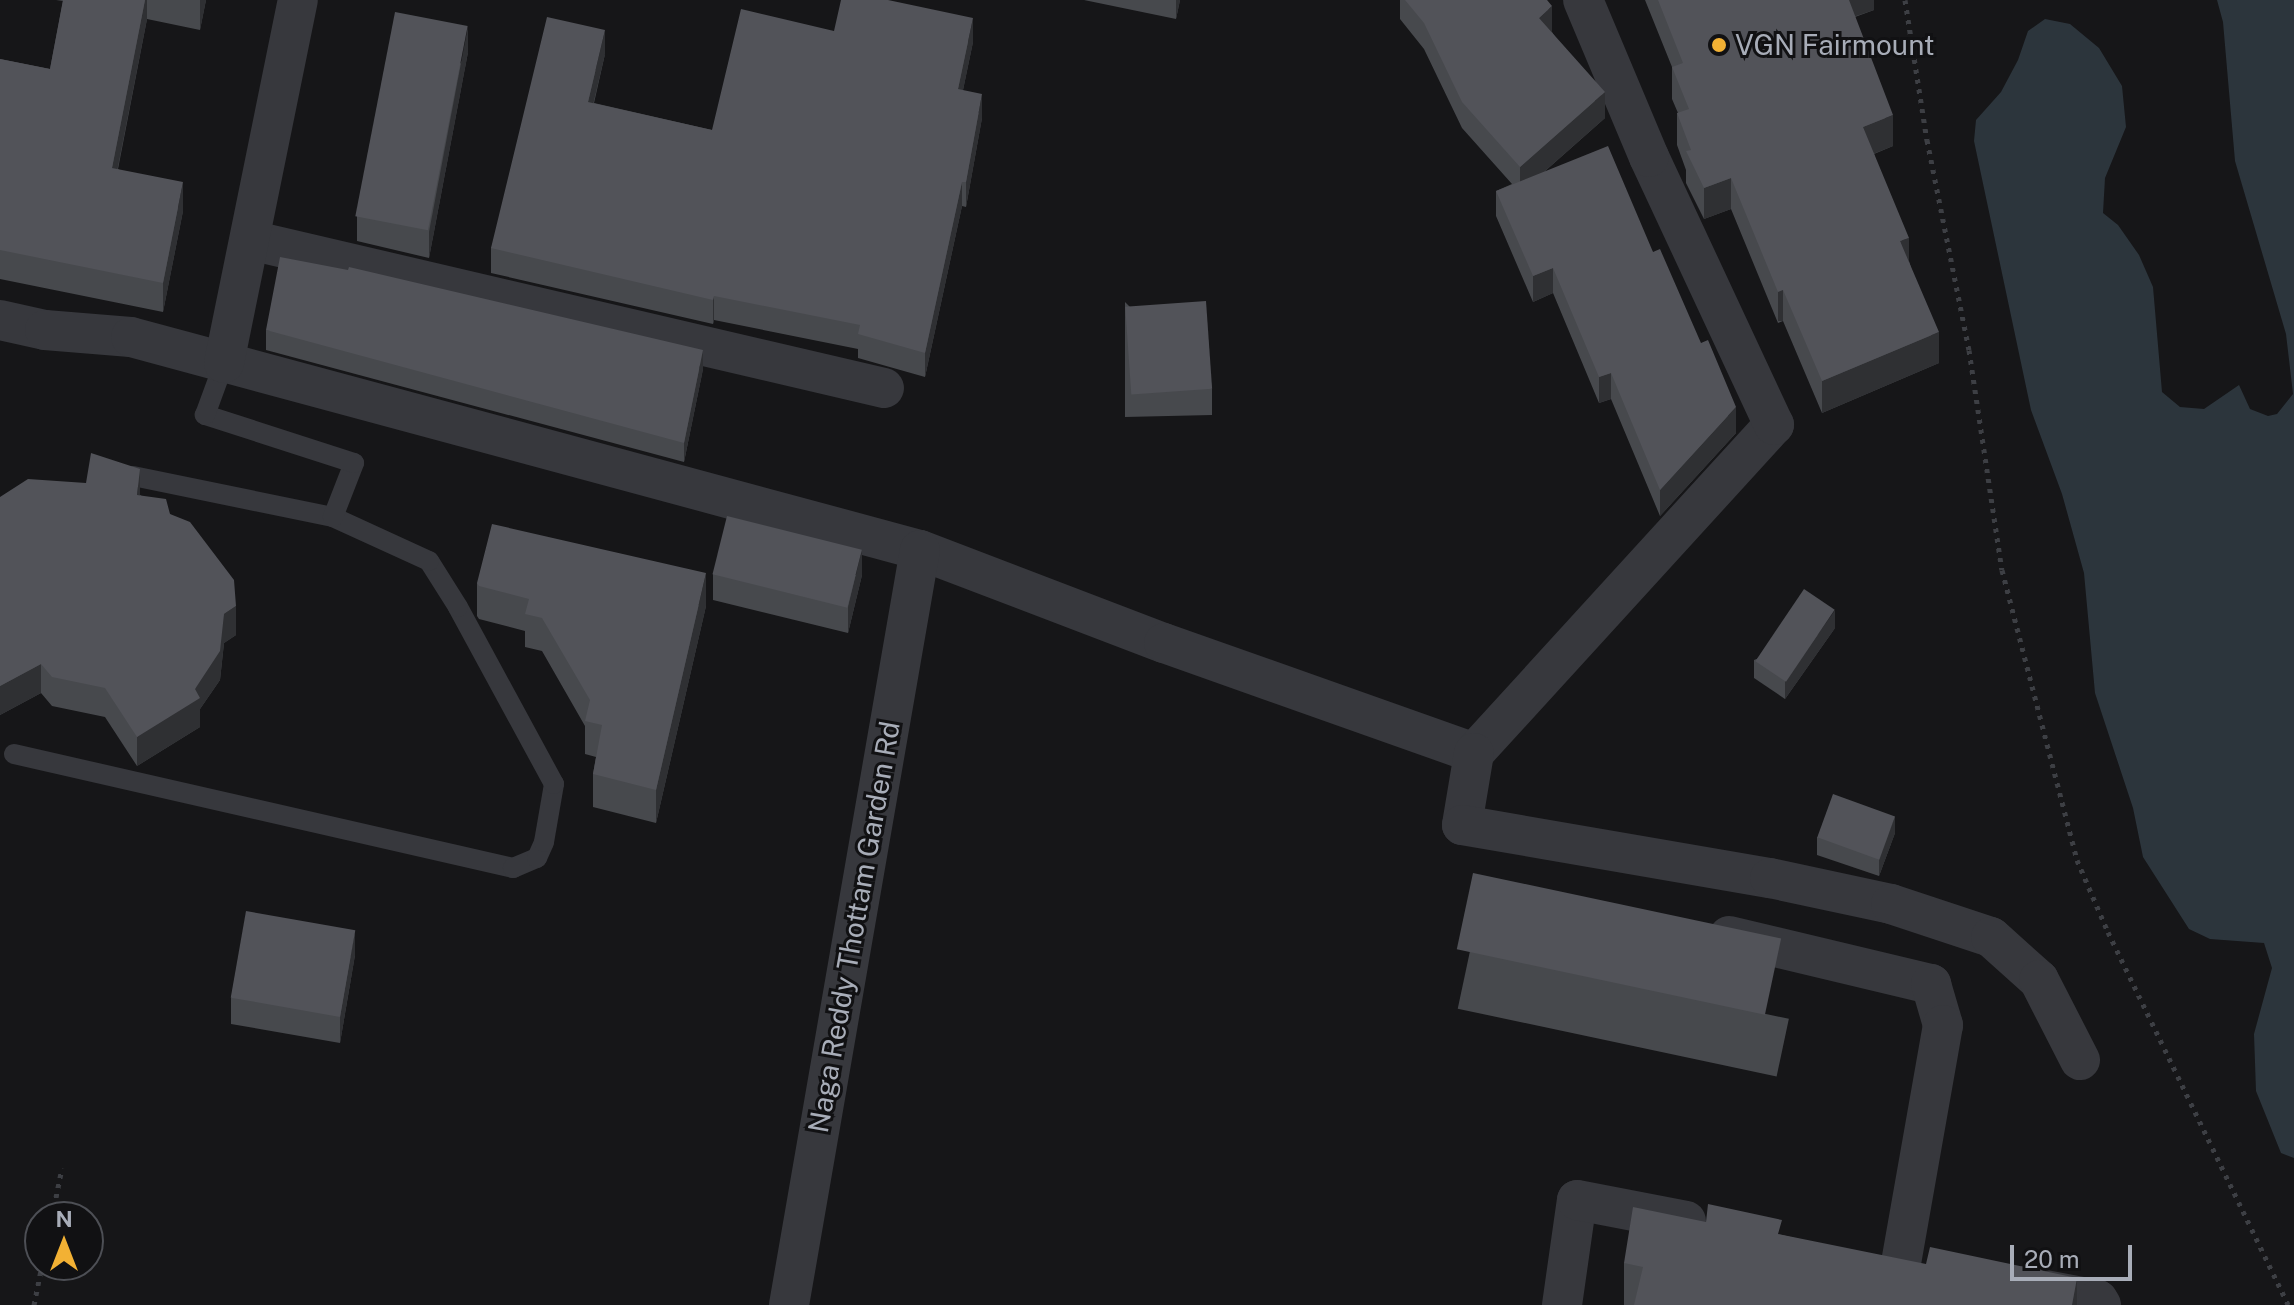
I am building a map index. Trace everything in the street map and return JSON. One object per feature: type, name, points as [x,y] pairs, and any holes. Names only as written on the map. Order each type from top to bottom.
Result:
[{"type":"street","points":[[224,363],[298,0]]},
{"type":"street","points":[[1583,0],[1649,157],[1774,425],[1474,753],[1462,825],[1891,904],[1991,937],[2039,980],[2080,1060]]},
{"type":"street","points":[[250,240],[884,388]]},
{"type":"street","points":[[0,320],[45,330],[131,337],[920,550],[1164,643],[1474,753]]},
{"type":"street","name":"Naga Reddy Thottam Garden Rd","points":[[789,1305],[920,550]]},
{"type":"street","points":[[1689,927],[1931,984],[1943,1025],[1901,1263]]},
{"type":"street","points":[[1562,1305],[1577,1200],[1716,1227]]},
{"type":"street","points":[[1992,1280],[2098,1300],[2101,1305]]},
{"type":"lane","points":[[224,363],[205,415],[354,463],[333,517]]},
{"type":"lane","points":[[14,754],[513,868],[537,858],[544,842],[554,784],[458,607],[429,561],[333,517],[133,476]]},
{"type":"path","points":[[1905,0],[1927,140],[1969,350],[2002,570],[2077,860],[2108,932],[2288,1305]]},
{"type":"path","points":[[55,1201],[62,1168]]},
{"type":"path","points":[[34,1305],[39,1281]]},
{"type":"shaded area","points":[[2217,0],[2294,0],[2294,1158],[2281,1153],[2256,1091],[2254,1034],[2272,968],[2264,943],[2210,939],[2189,929],[2143,857],[2133,808],[2095,693],[2084,573],[2062,494],[2031,410],[1974,141],[1976,120],[2001,92],[2018,60],[2028,31],[2045,19],[2070,24],[2099,48],[2122,86],[2126,127],[2105,178],[2103,213],[2118,225],[2139,255],[2153,287],[2162,392],[2180,407],[2204,409],[2239,385],[2250,409],[2268,416],[2277,414],[2293,394],[2286,334],[2235,161],[2223,22]]},
{"type":"building","points":[[63,0],[145,0],[112,168],[183,182],[163,283],[0,250],[0,59],[50,69]]},
{"type":"building","points":[[841,0],[888,0],[973,18],[958,89],[982,94],[966,182],[962,182],[925,353],[858,334],[860,325],[714,296],[713,300],[491,248],[547,17],[605,30],[588,102],[712,130],[741,9],[834,31]]},
{"type":"building","points":[[1405,0],[1547,0],[1552,6],[1539,18],[1605,92],[1520,167],[1462,102],[1424,23]]},
{"type":"building","points":[[1658,0],[1849,0],[1893,115],[1863,127],[1909,238],[1900,241],[1939,332],[1822,381],[1783,290],[1778,292],[1731,178],[1704,188],[1686,151],[1691,150],[1677,113],[1689,109],[1672,67],[1683,63]]},
{"type":"building","points":[[395,12],[468,26],[428,230],[355,216]]},
{"type":"building","points":[[1608,146],[1653,252],[1660,249],[1701,343],[1708,340],[1736,407],[1660,490],[1611,373],[1599,377],[1553,268],[1533,276],[1496,191]]},
{"type":"building","points":[[280,257],[348,270],[349,267],[703,350],[684,443],[266,330]]},
{"type":"building","points":[[1206,301],[1212,389],[1131,394],[1125,307]]},
{"type":"building","points":[[91,453],[140,469],[137,495],[166,499],[170,514],[190,522],[234,580],[236,606],[224,614],[220,651],[195,689],[200,698],[137,737],[105,688],[52,677],[41,664],[0,686],[0,497],[28,479],[86,483]]},
{"type":"building","points":[[727,516],[862,550],[847,608],[712,574]]},
{"type":"building","points":[[492,524],[706,573],[656,790],[593,774],[602,725],[585,721],[590,700],[542,618],[525,614],[529,599],[477,583]]},
{"type":"building","points":[[1804,589],[1835,610],[1786,682],[1755,661]]},
{"type":"building","points":[[1833,794],[1895,817],[1879,860],[1817,837]]},
{"type":"building","points":[[1473,873],[1781,938],[1765,1015],[1457,949]]},
{"type":"building","points":[[246,911],[355,930],[340,1017],[231,998]]},
{"type":"building","points":[[1708,1204],[1782,1220],[1778,1234],[1926,1264],[1930,1247],[2077,1278],[2072,1305],[1634,1305],[1643,1267],[1624,1263],[1633,1207],[1706,1222]]},
{"type":"place","name":"VGN Fairmount","points":[[1719,45]]}]
